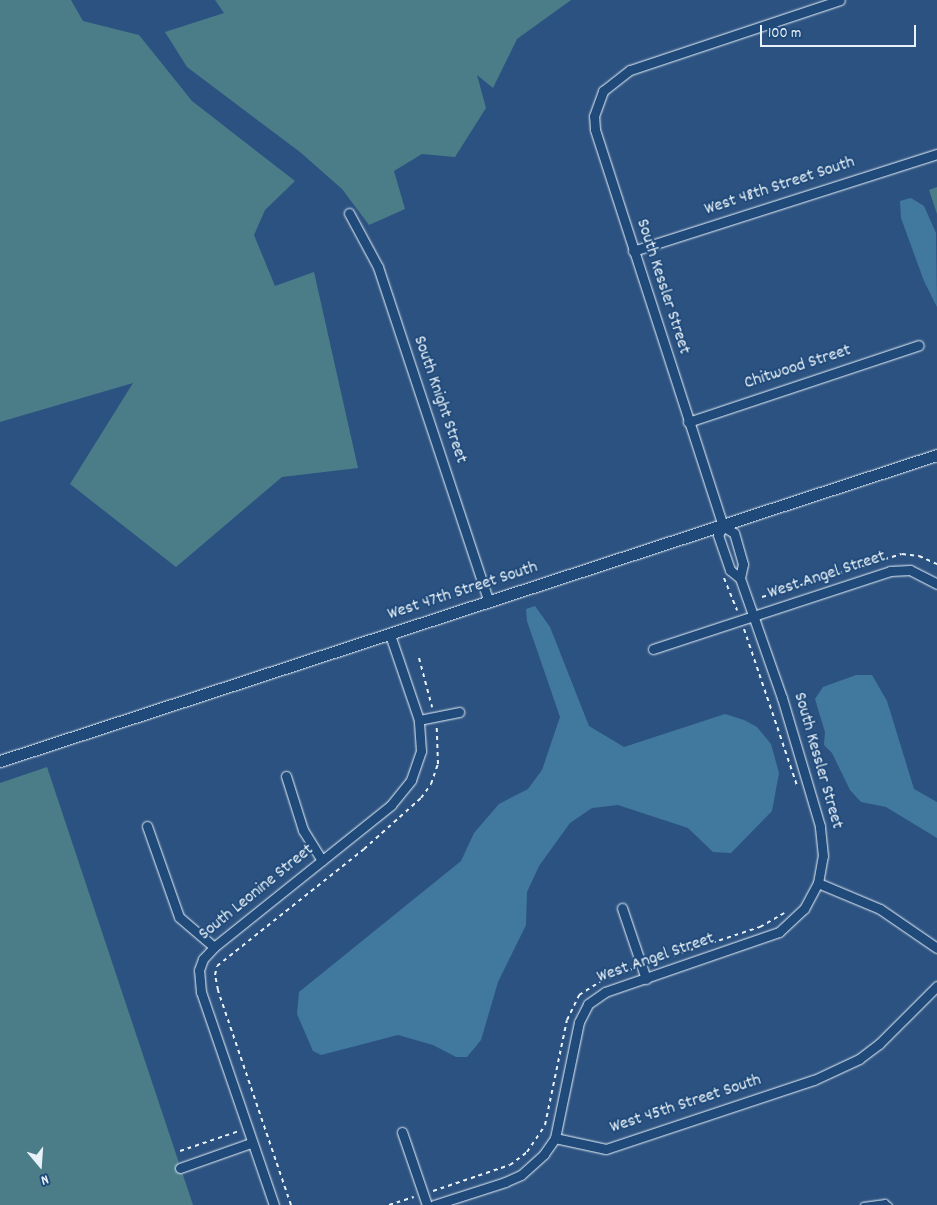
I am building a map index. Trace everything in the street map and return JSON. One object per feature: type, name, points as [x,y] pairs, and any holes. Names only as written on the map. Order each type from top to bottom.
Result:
[{"type":"street","name":"South Kessler Street","points":[[740,578],[743,564],[734,533],[723,526],[688,422],[594,129],[594,116],[603,91],[618,76],[630,70],[840,0]]},
{"type":"street","name":"West 48th Street South","points":[[633,251],[937,154]]},
{"type":"street","name":"South Knight Street","points":[[349,213],[378,267],[489,602]]},
{"type":"street","name":"Chitwood Street","points":[[688,422],[919,345]]},
{"type":"street","name":"West 47th Street South","points":[[0,761],[937,455]]},
{"type":"street","name":"South Kessler Street","points":[[723,526],[718,535],[730,570],[740,578],[754,616],[820,826],[823,856],[818,883]]},
{"type":"street","name":"West Angel Street","points":[[653,649],[890,571],[910,570],[937,584]]},
{"type":"street","name":"South Leonine Street","points":[[274,1205],[251,1143],[198,980],[203,959],[214,947],[391,805],[411,780],[421,751],[419,720],[390,635]]},
{"type":"street","points":[[419,720],[459,712]]},
{"type":"street","points":[[286,776],[302,830],[322,861]]},
{"type":"street","points":[[147,826],[179,917],[214,947]]},
{"type":"street","name":"West Angel Street","points":[[555,1138],[582,1012],[596,997],[779,932],[804,910],[818,883]]},
{"type":"street","points":[[818,883],[880,910],[937,948]]},
{"type":"street","points":[[622,908],[646,979]]},
{"type":"street","name":"West 45th Street South","points":[[555,1138],[606,1149],[814,1080],[859,1059],[879,1044],[937,986]]},
{"type":"street","points":[[402,1132],[426,1205]]},
{"type":"street","points":[[434,1205],[521,1175],[544,1154],[555,1138]]},
{"type":"street","points":[[180,1168],[251,1143]]},
{"type":"lane","points":[[864,1205],[885,1202],[889,1205]]},
{"type":"path","points":[[762,597],[902,554],[919,556],[937,564]]},
{"type":"path","points":[[722,573],[741,621],[798,787]]},
{"type":"path","points":[[291,1205],[218,990],[215,975],[217,966],[364,849],[420,798],[431,784],[438,764],[435,717],[419,658]]},
{"type":"path","points":[[389,1205],[510,1165],[527,1152],[545,1125],[567,1020],[579,995],[601,980],[760,927],[791,908]]},
{"type":"path","points":[[180,1150],[262,1124]]},
{"type":"green space","points":[[0,0],[71,0],[83,21],[139,35],[192,101],[295,181],[265,210],[254,235],[275,286],[314,272],[358,468],[282,477],[176,567],[70,484],[133,383],[0,422]]},
{"type":"green space","points":[[215,0],[571,0],[517,39],[493,88],[477,75],[486,108],[455,157],[422,154],[394,171],[405,209],[369,225],[342,189],[300,152],[187,67],[165,32],[224,13]]},
{"type":"green space","points":[[937,187],[937,214],[929,190]]},
{"type":"green space","points":[[47,767],[193,1205],[0,1205],[0,783]]},
{"type":"water","points":[[911,198],[924,206],[936,233],[937,307],[924,281],[901,218],[900,201]]},
{"type":"water","points":[[535,606],[550,627],[589,726],[624,747],[725,714],[744,720],[757,727],[771,744],[779,773],[772,811],[731,853],[713,852],[688,828],[618,805],[592,808],[570,823],[539,866],[527,892],[526,925],[498,982],[481,1040],[467,1057],[456,1057],[433,1045],[398,1035],[321,1055],[313,1051],[297,1014],[299,992],[461,861],[474,833],[499,804],[528,789],[542,770],[560,717],[527,621],[526,609]]},
{"type":"water","points":[[856,675],[872,675],[887,701],[914,789],[937,802],[937,838],[886,807],[861,802],[850,790],[832,753],[824,745],[825,732],[815,699],[823,687]]}]
